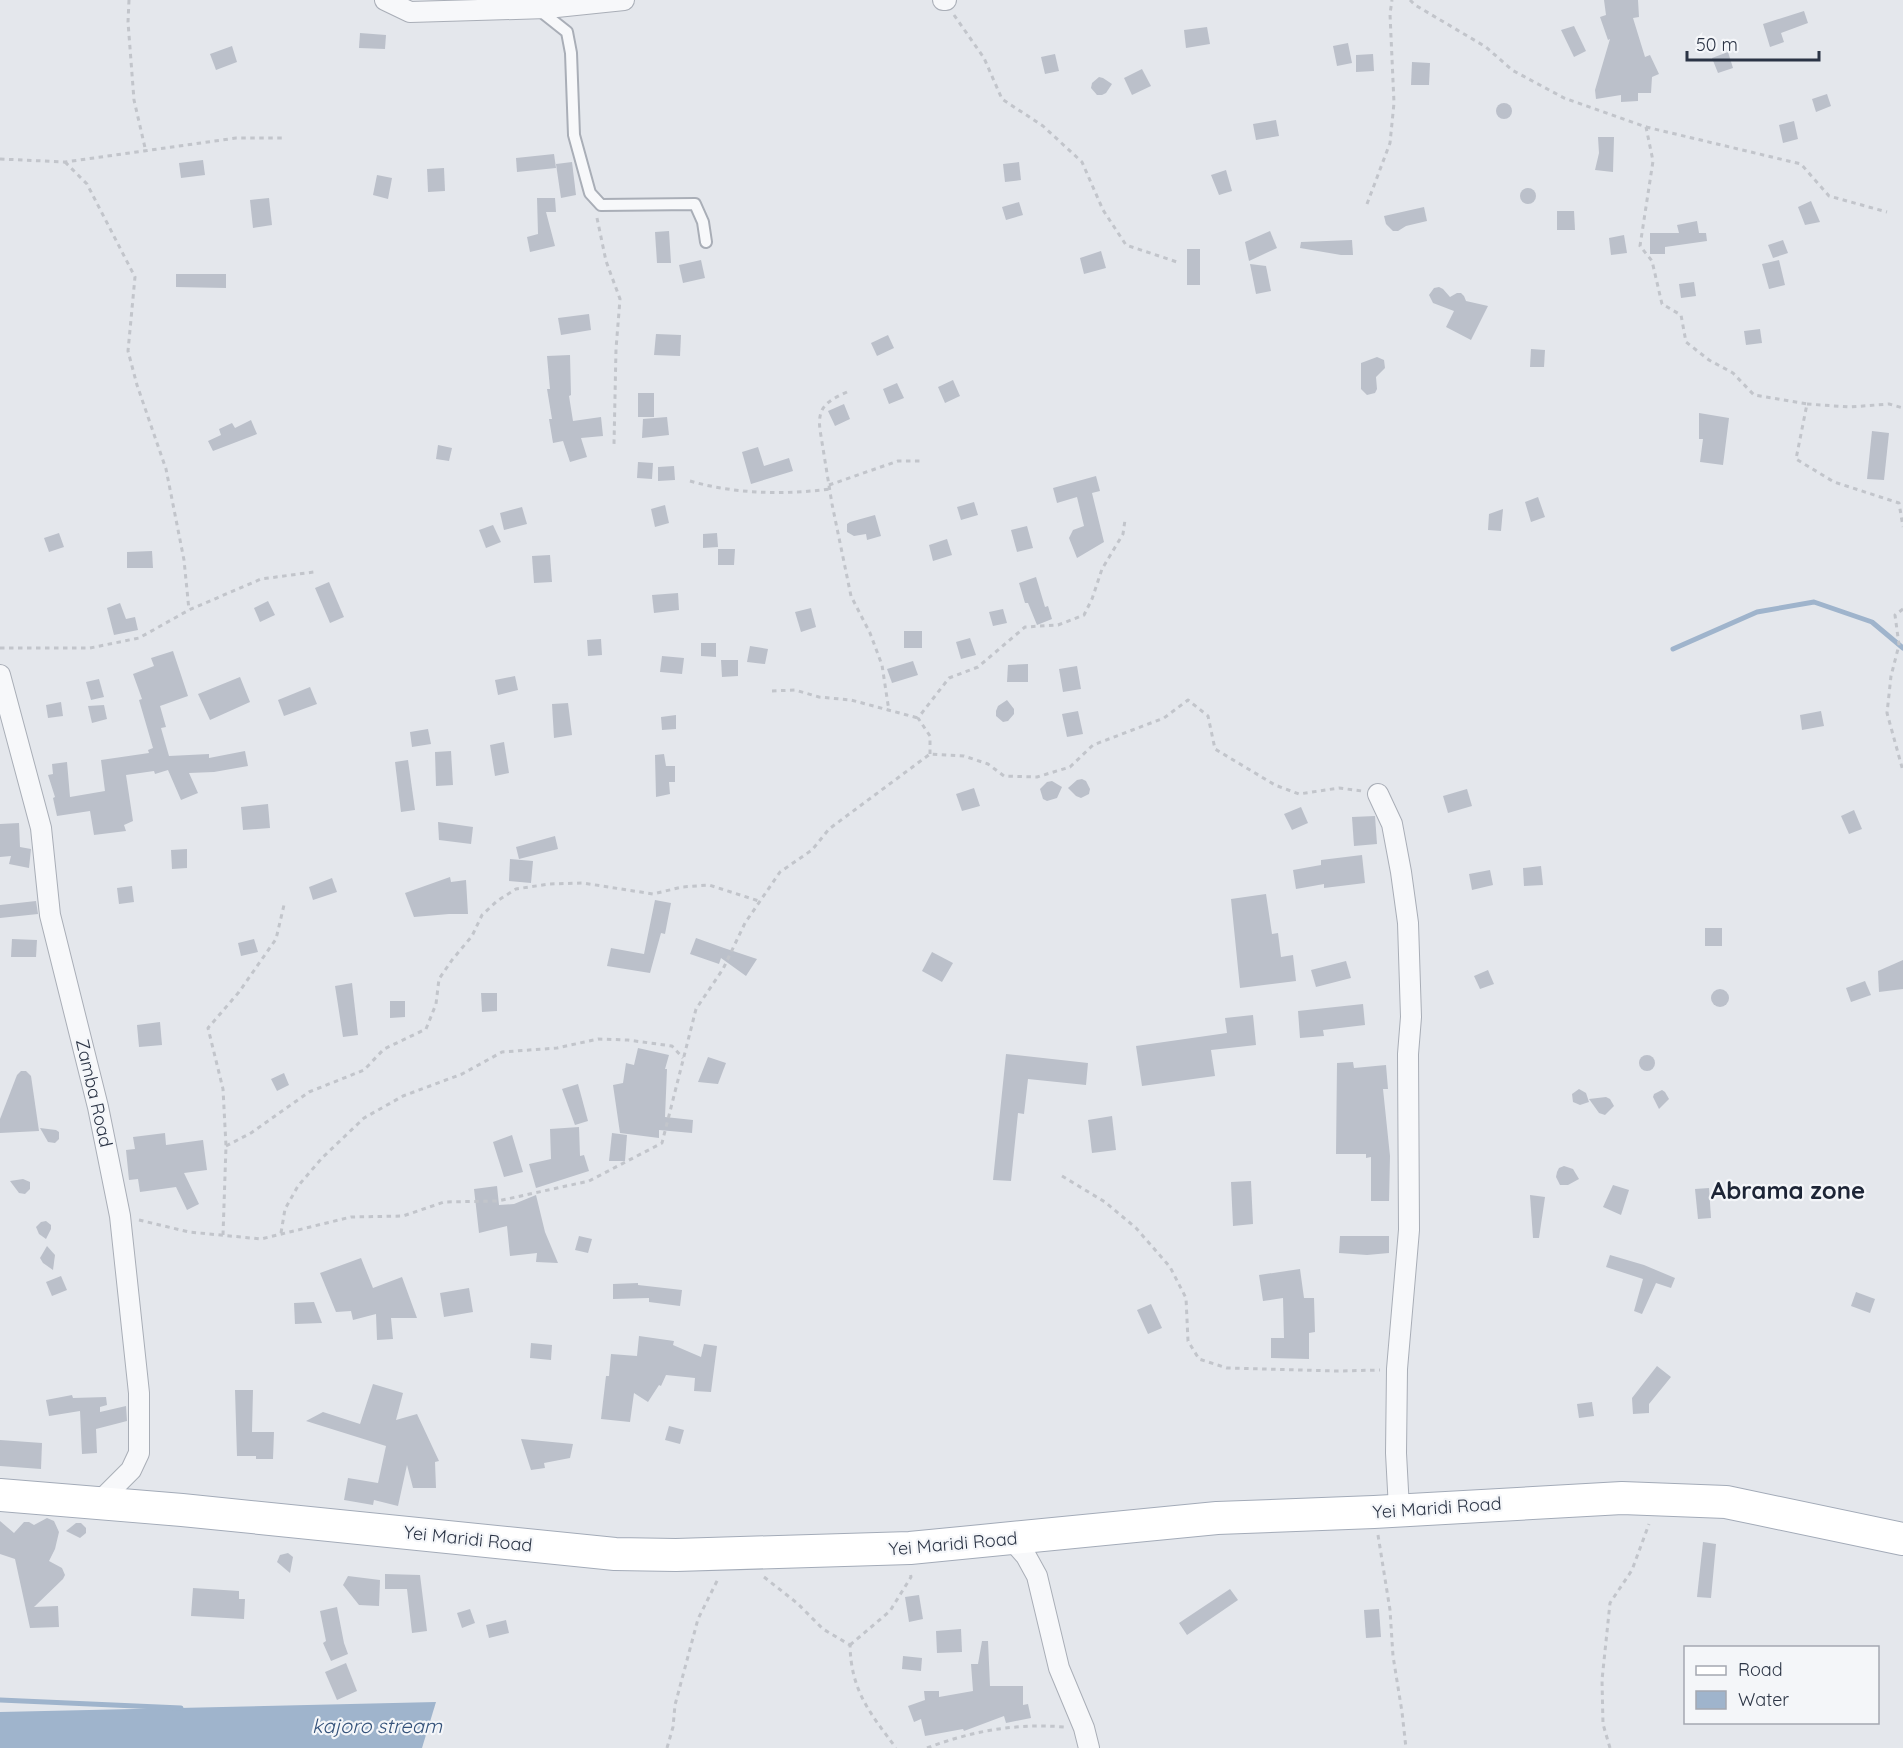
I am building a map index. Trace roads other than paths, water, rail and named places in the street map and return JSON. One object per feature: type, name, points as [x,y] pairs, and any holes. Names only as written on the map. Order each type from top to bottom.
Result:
[{"type":"main road","name":"Yei Maridi Road","points":[[0,1495],[615,1554],[724,1554],[910,1548],[1217,1518],[1622,1498],[1726,1502],[1903,1539]]},
{"type":"street","points":[[385,0],[410,12],[538,9],[624,0]]},
{"type":"street","name":"Zamba Road","points":[[0,675],[40,828],[51,915],[96,1095],[120,1216],[139,1393],[139,1453],[131,1470],[98,1503]]},
{"type":"street","points":[[1378,794],[1392,824],[1408,923],[1411,1017],[1408,1054],[1409,1230],[1397,1369],[1396,1453],[1386,1511]]},
{"type":"street","points":[[1011,1539],[1026,1556],[1037,1576],[1059,1668],[1084,1728],[1089,1748]]},
{"type":"lane","points":[[538,9],[567,32],[571,53],[574,135],[592,196],[601,205],[695,204],[703,222],[706,242]]},
{"type":"water","name":"kajoro stream","points":[[436,1702],[422,1748],[0,1748],[0,1712]]},
{"type":"waterway","points":[[1673,649],[1757,612],[1814,602],[1872,622],[1903,648]]},
{"type":"waterway","points":[[0,1700],[181,1708]]},
{"type":"district","name":"Abrama zone","points":[[1788,1191]]}]
